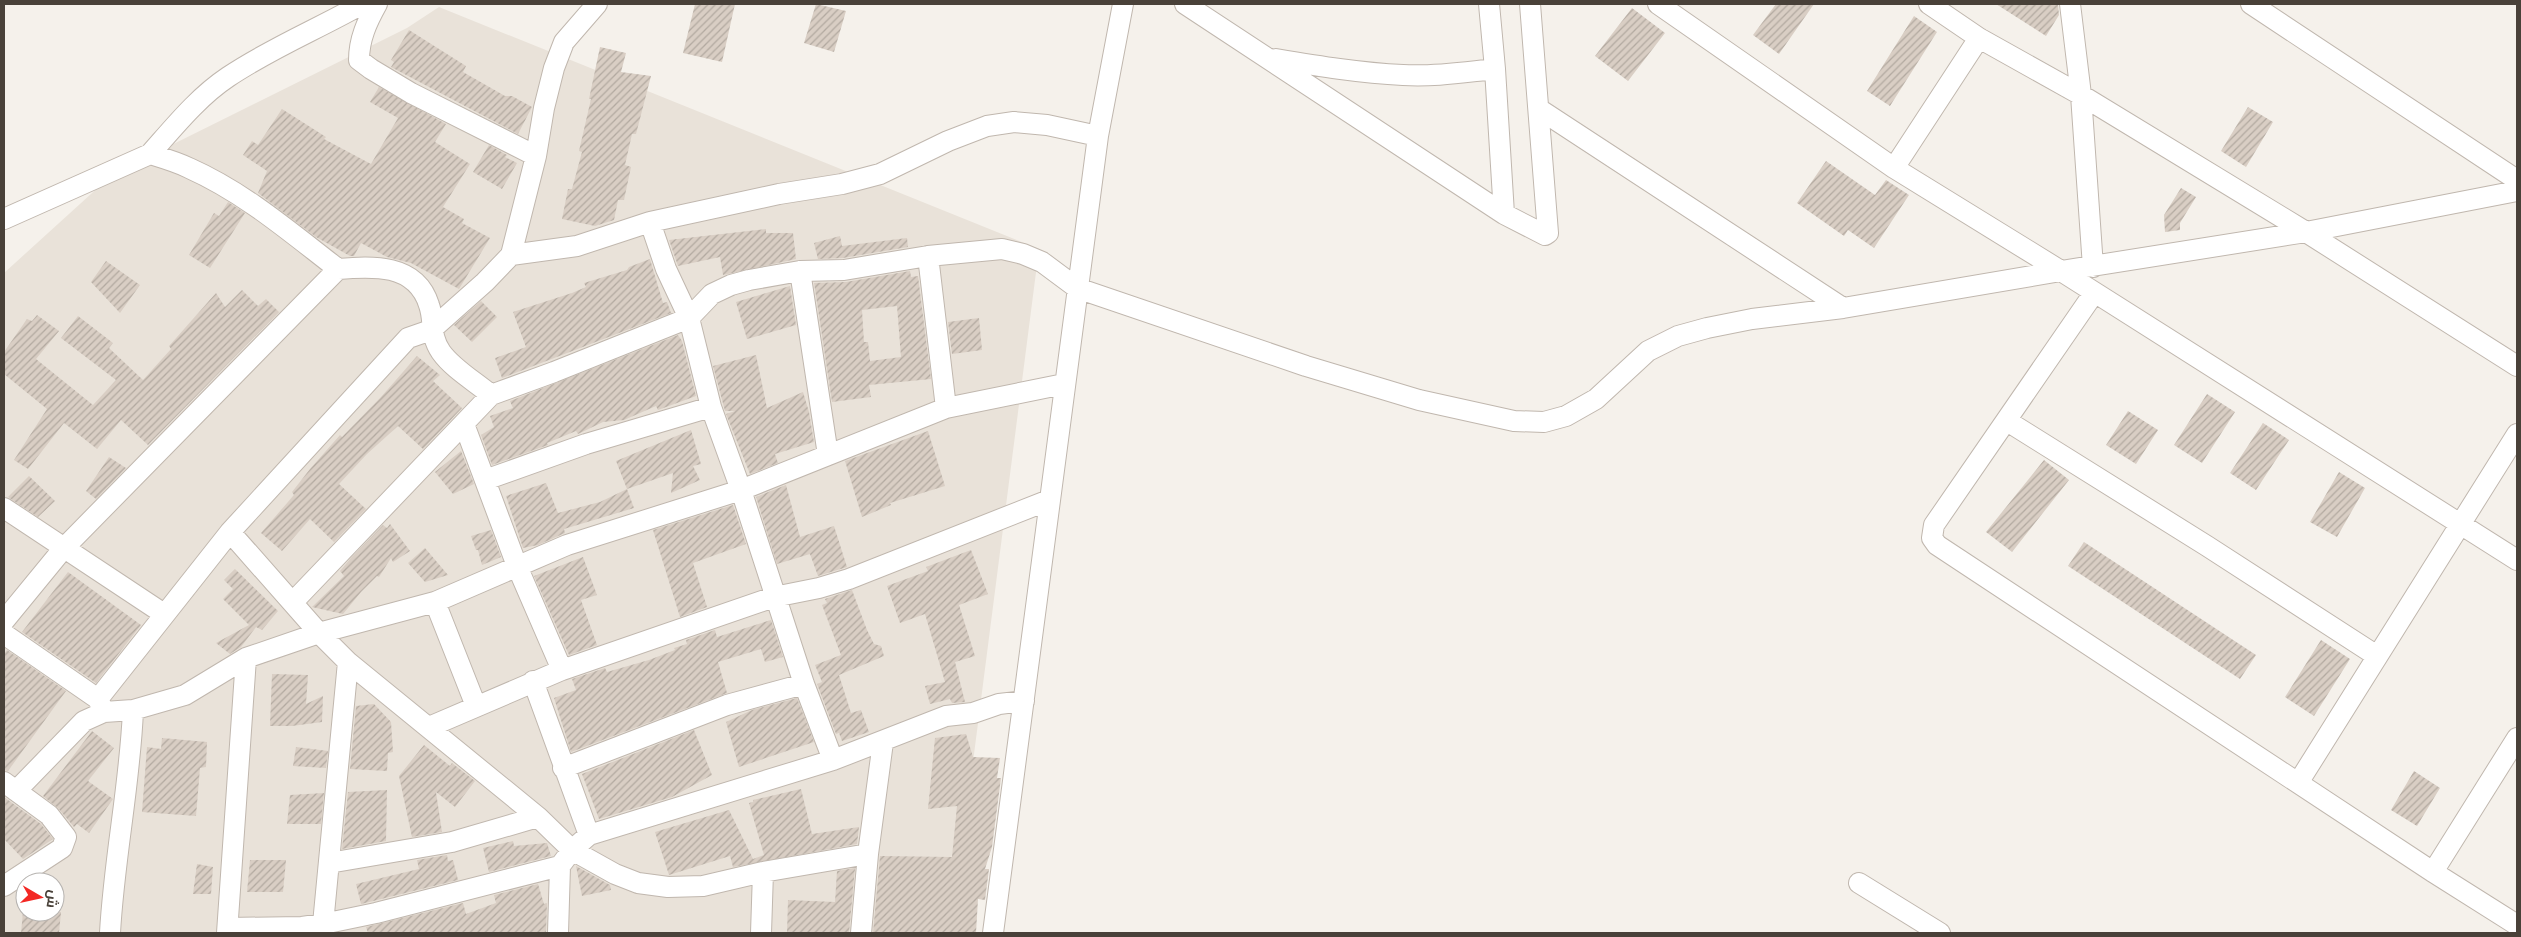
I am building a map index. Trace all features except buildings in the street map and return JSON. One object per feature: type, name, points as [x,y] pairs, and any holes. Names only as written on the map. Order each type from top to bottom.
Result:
[{"type":"street","points":[[4,219],[150,154],[206,94],[228,77],[269,52],[362,4]]},
{"type":"street","points":[[376,4],[367,20],[359,46],[359,60],[411,93],[536,156]]},
{"type":"street","points":[[4,886],[62,848],[66,837],[49,815],[10,786],[101,705],[164,614],[230,532],[408,338],[431,330],[485,282],[511,255],[536,156],[554,68],[564,42],[597,4]]},
{"type":"street","points":[[993,933],[1098,136],[1123,4]]},
{"type":"street","points":[[1185,4],[1504,214],[1543,235],[1548,233],[1530,4]]},
{"type":"street","points":[[1489,4],[1496,69],[1504,214]]},
{"type":"street","points":[[1658,4],[1894,168],[2061,270],[2094,293],[2517,560]]},
{"type":"street","points":[[1929,4],[1979,38],[2081,95],[2306,232],[2517,366]]},
{"type":"street","points":[[2070,4],[2081,95],[2093,267]]},
{"type":"street","points":[[2251,4],[2517,180]]},
{"type":"street","points":[[1894,168],[1979,38]]},
{"type":"street","points":[[1269,58],[1355,72],[1404,75],[1441,75],[1496,69]]},
{"type":"street","points":[[1539,109],[1843,308]]},
{"type":"street","points":[[511,255],[577,246],[650,222],[779,194],[842,184],[880,174],[948,141],[987,126],[1014,122],[1047,125],[1098,136]]},
{"type":"street","points":[[150,154],[187,166],[218,182],[257,206],[338,269]]},
{"type":"street","points":[[293,602],[491,395],[689,318],[712,294],[731,284],[800,272],[844,270],[928,256],[1002,249],[1023,254],[1042,262],[1077,288],[1316,369],[1420,400],[1514,421],[1544,422],[1566,416],[1596,399],[1648,351],[1678,336],[1752,319],[1843,308],[2061,270],[2093,267],[2306,232],[2517,191]]},
{"type":"street","points":[[650,222],[666,269],[689,318],[711,407],[741,490],[774,597],[804,684],[833,760]]},
{"type":"street","points":[[928,256],[946,408]]},
{"type":"street","points":[[4,621],[63,549],[338,269],[375,266],[397,271],[413,280],[430,306],[431,330],[441,352],[491,395]]},
{"type":"street","points":[[800,272],[828,455]]},
{"type":"street","points":[[2094,293],[1934,525],[1932,538],[1937,545],[2433,872],[2517,924]]},
{"type":"street","points":[[4,634],[101,705],[133,710],[185,695],[246,658],[319,633],[435,602],[567,545],[741,490],[923,419],[946,408],[1064,384]]},
{"type":"street","points":[[485,480],[586,444],[711,407]]},
{"type":"street","points":[[2007,421],[2207,546],[2377,656]]},
{"type":"street","points":[[464,424],[517,566],[562,670]]},
{"type":"street","points":[[2298,783],[2517,434]]},
{"type":"street","points":[[429,727],[562,670],[774,597],[819,588],[849,579],[1049,500]]},
{"type":"street","points":[[4,508],[63,549],[164,614]]},
{"type":"street","points":[[230,532],[319,633],[348,662],[538,816],[566,858],[638,882],[668,887],[703,886],[762,872],[868,854]]},
{"type":"street","points":[[435,602],[476,706]]},
{"type":"street","points":[[246,658],[228,930],[302,930],[376,913],[566,858],[589,835],[833,760],[946,716],[1024,701]]},
{"type":"street","points":[[324,924],[348,662]]},
{"type":"street","points":[[533,681],[563,768],[589,835]]},
{"type":"street","points":[[563,768],[727,705],[804,684]]},
{"type":"street","points":[[110,933],[119,829],[131,747],[133,710]]},
{"type":"street","points":[[2433,872],[2517,738]]},
{"type":"street","points":[[861,933],[868,854],[883,742]]},
{"type":"street","points":[[329,863],[452,842],[538,816]]},
{"type":"street","points":[[558,933],[566,858]]},
{"type":"street","points":[[760,933],[762,872]]},
{"type":"street","points":[[1859,883],[1940,933]]},
{"type":"shaded area","points":[[439,7],[1039,249],[951,933],[4,933],[4,273],[113,174],[407,28]]}]
